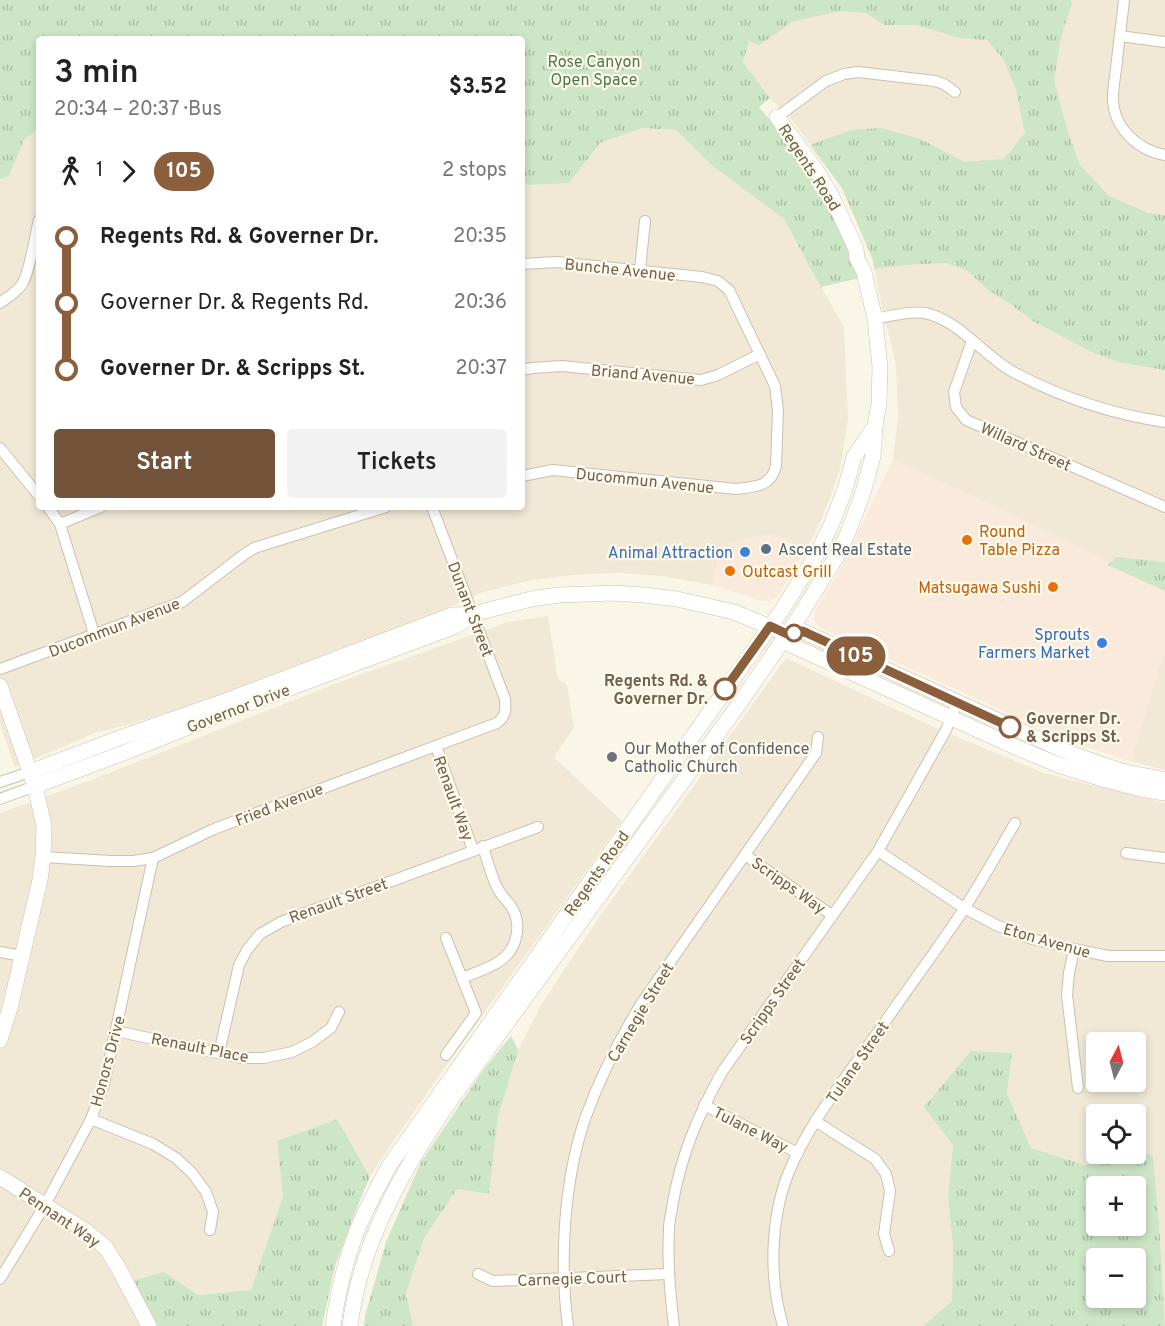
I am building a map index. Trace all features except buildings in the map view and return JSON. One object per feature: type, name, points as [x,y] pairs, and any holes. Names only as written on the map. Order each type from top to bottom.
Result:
[{"type":"main road","name":"Regents Road","points":[[350,1326],[358,1287],[376,1231],[422,1142],[787,634],[821,583],[847,535],[863,493],[873,456],[879,404],[880,367],[875,319],[864,272],[857,259],[856,249],[844,220],[816,170],[777,117]]},
{"type":"main road","name":"Regents Road","points":[[333,1326],[351,1246],[361,1219],[389,1166],[770,626],[818,552],[845,489],[854,457],[875,426]]},
{"type":"main road","name":"Governor Drive","points":[[33,779],[126,752],[456,626],[473,614],[531,599],[614,593],[677,598],[734,612],[787,634],[802,631],[1067,752],[1120,771],[1165,780]]},
{"type":"main road","name":"Governor Drive","points":[[787,634],[791,645],[1012,746],[1061,766],[1106,780],[1165,793]]},
{"type":"main road","points":[[0,686],[33,779],[44,826],[40,880],[10,1008],[0,1040]]},
{"type":"main road","name":"Pennant Way","points":[[0,1178],[86,1231],[105,1248],[119,1269],[149,1326]]},
{"type":"street","points":[[1124,0],[1113,99],[1118,120],[1126,133],[1139,145],[1165,155]]},
{"type":"street","points":[[1120,36],[1165,42]]},
{"type":"street","points":[[777,117],[826,81],[850,73],[935,81],[955,92]]},
{"type":"street","points":[[640,270],[645,221]]},
{"type":"street","points":[[0,303],[22,284],[36,231]]},
{"type":"street","name":"Bunche Avenue","points":[[525,264],[556,262],[702,277],[718,281],[729,290],[760,354]]},
{"type":"street","points":[[875,319],[900,314],[924,313],[942,319],[1014,373],[1056,393],[1097,408],[1165,422]]},
{"type":"street","name":"Willard Street","points":[[972,341],[954,392],[956,407],[966,420],[1165,507]]},
{"type":"street","name":"Briand Avenue","points":[[525,369],[561,366],[701,380],[718,375],[760,354]]},
{"type":"street","name":"Ducommun Avenue","points":[[525,475],[553,470],[736,489],[754,487],[767,482],[774,475],[776,466],[778,410],[775,386],[760,354]]},
{"type":"street","points":[[0,448],[36,492]]},
{"type":"street","points":[[50,510],[60,524],[94,634]]},
{"type":"street","points":[[60,524],[94,510]]},
{"type":"street","name":"Ducommun Avenue","points":[[0,669],[182,602],[254,548],[376,510]]},
{"type":"street","name":"Dunant Street","points":[[433,510],[505,699],[506,711]]},
{"type":"street","name":"Scripps Street","points":[[674,1326],[668,1274],[669,1227],[677,1181],[687,1145],[704,1106],[722,1072],[878,851],[946,730],[957,703]]},
{"type":"street","name":"Fried Avenue","points":[[43,857],[111,861],[153,858],[214,829],[497,723],[506,711]]},
{"type":"street","name":"Carnegie Street","points":[[568,1326],[564,1279],[565,1228],[572,1169],[585,1119],[601,1079],[618,1042],[643,1000],[816,753],[818,737]]},
{"type":"street","name":"Renault Way","points":[[436,746],[478,848],[498,890],[511,905],[518,928],[515,944],[508,955],[495,964],[462,978]]},
{"type":"street","name":"Governor Drive","points":[[0,782],[33,779]]},
{"type":"street","name":"Governor Drive","points":[[0,799],[33,779]]},
{"type":"street","name":"Tulane Street","points":[[783,1326],[777,1308],[773,1270],[779,1208],[788,1174],[816,1121],[964,908],[1015,823]]},
{"type":"street","name":"Renault Street","points":[[219,1053],[239,965],[260,934],[281,922],[538,827]]},
{"type":"street","name":"Eton Avenue","points":[[878,851],[964,908],[996,926],[1032,939],[1074,950],[1108,956],[1165,956]]},
{"type":"street","points":[[1126,853],[1165,858]]},
{"type":"street","name":"Scripps Way","points":[[745,855],[832,915]]},
{"type":"street","name":"Honors Drive","points":[[0,1279],[45,1205],[91,1119],[104,1084],[153,858]]},
{"type":"street","points":[[446,938],[476,1013],[446,1054]]},
{"type":"street","points":[[1074,950],[1066,994],[1078,1088]]},
{"type":"street","points":[[0,952],[22,956]]},
{"type":"street","name":"Renault Place","points":[[116,1031],[241,1058],[264,1058],[292,1052],[312,1042],[331,1028],[339,1012]]},
{"type":"street","name":"Tulane Way","points":[[704,1106],[798,1153]]},
{"type":"street","points":[[91,1119],[153,1144],[176,1158],[192,1173],[206,1192],[213,1212],[210,1230]]},
{"type":"street","points":[[816,1121],[875,1159],[886,1174],[890,1191],[884,1234],[888,1251]]},
{"type":"street","name":"Carnegie Court","points":[[478,1274],[493,1281],[668,1274]]},
{"type":"shaded area","points":[[748,0],[1165,0],[1165,589],[893,460],[898,417],[896,365],[873,260],[842,188],[792,120],[770,98],[743,62],[756,15]]},
{"type":"shaded area","points":[[642,128],[676,130],[710,164],[784,219],[844,328],[848,419],[840,469],[819,525],[806,550],[773,533],[721,545],[712,585],[662,576],[618,573],[573,575],[527,581],[483,592],[242,690],[95,733],[15,767],[0,724],[0,179],[9,176],[24,140],[36,130],[36,510],[525,510],[525,182],[529,185],[569,183],[600,143]]},
{"type":"shaded area","points":[[893,460],[1165,589],[1165,648],[1131,761],[1075,743],[820,628],[814,620],[815,611],[838,573]]},
{"type":"shaded area","points":[[773,533],[806,550],[777,597],[771,601],[763,601],[712,585],[721,545]]},
{"type":"shaded area","points":[[548,616],[558,679],[567,685],[574,728],[554,757],[622,821],[451,1059],[370,1177],[337,1119],[278,1141],[283,1196],[251,1290],[198,1295],[164,1272],[155,1326],[0,1326],[0,813],[86,782],[340,682],[508,622]]},
{"type":"shaded area","points":[[1165,648],[1165,770],[1131,761]]},
{"type":"shaded area","points":[[786,658],[936,728],[1044,773],[1165,803],[1165,1324],[1153,1157],[1146,1153],[1146,1104],[1086,1104],[1086,1164],[1088,1164],[1085,1165],[1031,1148],[1007,1094],[1012,1053],[953,1145],[948,1197],[953,1247],[952,1301],[923,1326],[413,1326],[406,1294],[424,1238],[457,1189],[489,1194],[498,1117],[516,1054],[541,1005],[598,919]]},
{"type":"green space","name":"Rose Canyon Open Space","points":[[0,0],[1071,0],[1061,37],[1054,80],[1067,129],[1080,165],[1109,196],[1148,213],[1165,215],[1165,370],[1118,362],[1092,352],[1033,321],[988,290],[967,270],[946,263],[874,269],[873,260],[842,188],[810,145],[851,130],[881,128],[921,139],[964,162],[1004,159],[1025,133],[1016,90],[1004,60],[987,40],[959,38],[916,25],[884,25],[866,13],[842,11],[794,21],[759,45],[749,41],[743,62],[770,98],[759,107],[798,156],[825,195],[840,225],[860,278],[821,287],[784,219],[710,164],[676,130],[642,128],[600,143],[569,183],[529,185],[525,182],[525,36],[36,36],[36,130],[24,140],[9,176],[0,179]]},
{"type":"green space","points":[[1116,557],[1165,562],[1165,591],[1108,565]]},
{"type":"green space","points":[[511,1036],[518,1050],[498,1117],[489,1194],[457,1189],[424,1238],[406,1294],[413,1326],[364,1326],[386,1242],[421,1162],[484,1069]]},
{"type":"green space","points":[[971,1051],[1012,1053],[1007,1094],[1031,1148],[1085,1165],[1146,1164],[1146,1153],[1153,1157],[1165,1326],[923,1326],[952,1301],[953,1247],[948,1197],[953,1145],[924,1107]]},
{"type":"green space","points":[[337,1119],[370,1177],[335,1266],[322,1326],[155,1326],[132,1281],[164,1272],[198,1295],[251,1290],[283,1196],[277,1141]]},
{"type":"bus line","name":"105","points":[[725,689],[770,626],[787,634],[802,631],[807,633],[1010,727]]},
{"type":"place","name":"Round Table Pizza","points":[[967,540]]},
{"type":"place","name":"Ascent Real Estate","points":[[766,549]]},
{"type":"place","name":"Animal Attraction","points":[[745,552]]},
{"type":"place","name":"Outcast Grill","points":[[730,571]]},
{"type":"place","name":"Matsugawa Sushi","points":[[1053,587]]},
{"type":"place","name":"Sprouts Farmers Market","points":[[1102,643]]},
{"type":"place","name":"Regents Rd. & Governer Dr.","points":[[725,689]]},
{"type":"place","name":"Governer Dr. & Scripps St.","points":[[1010,727]]},
{"type":"place","name":"Our Mother of Confidence Catholic Church","points":[[612,757]]}]
